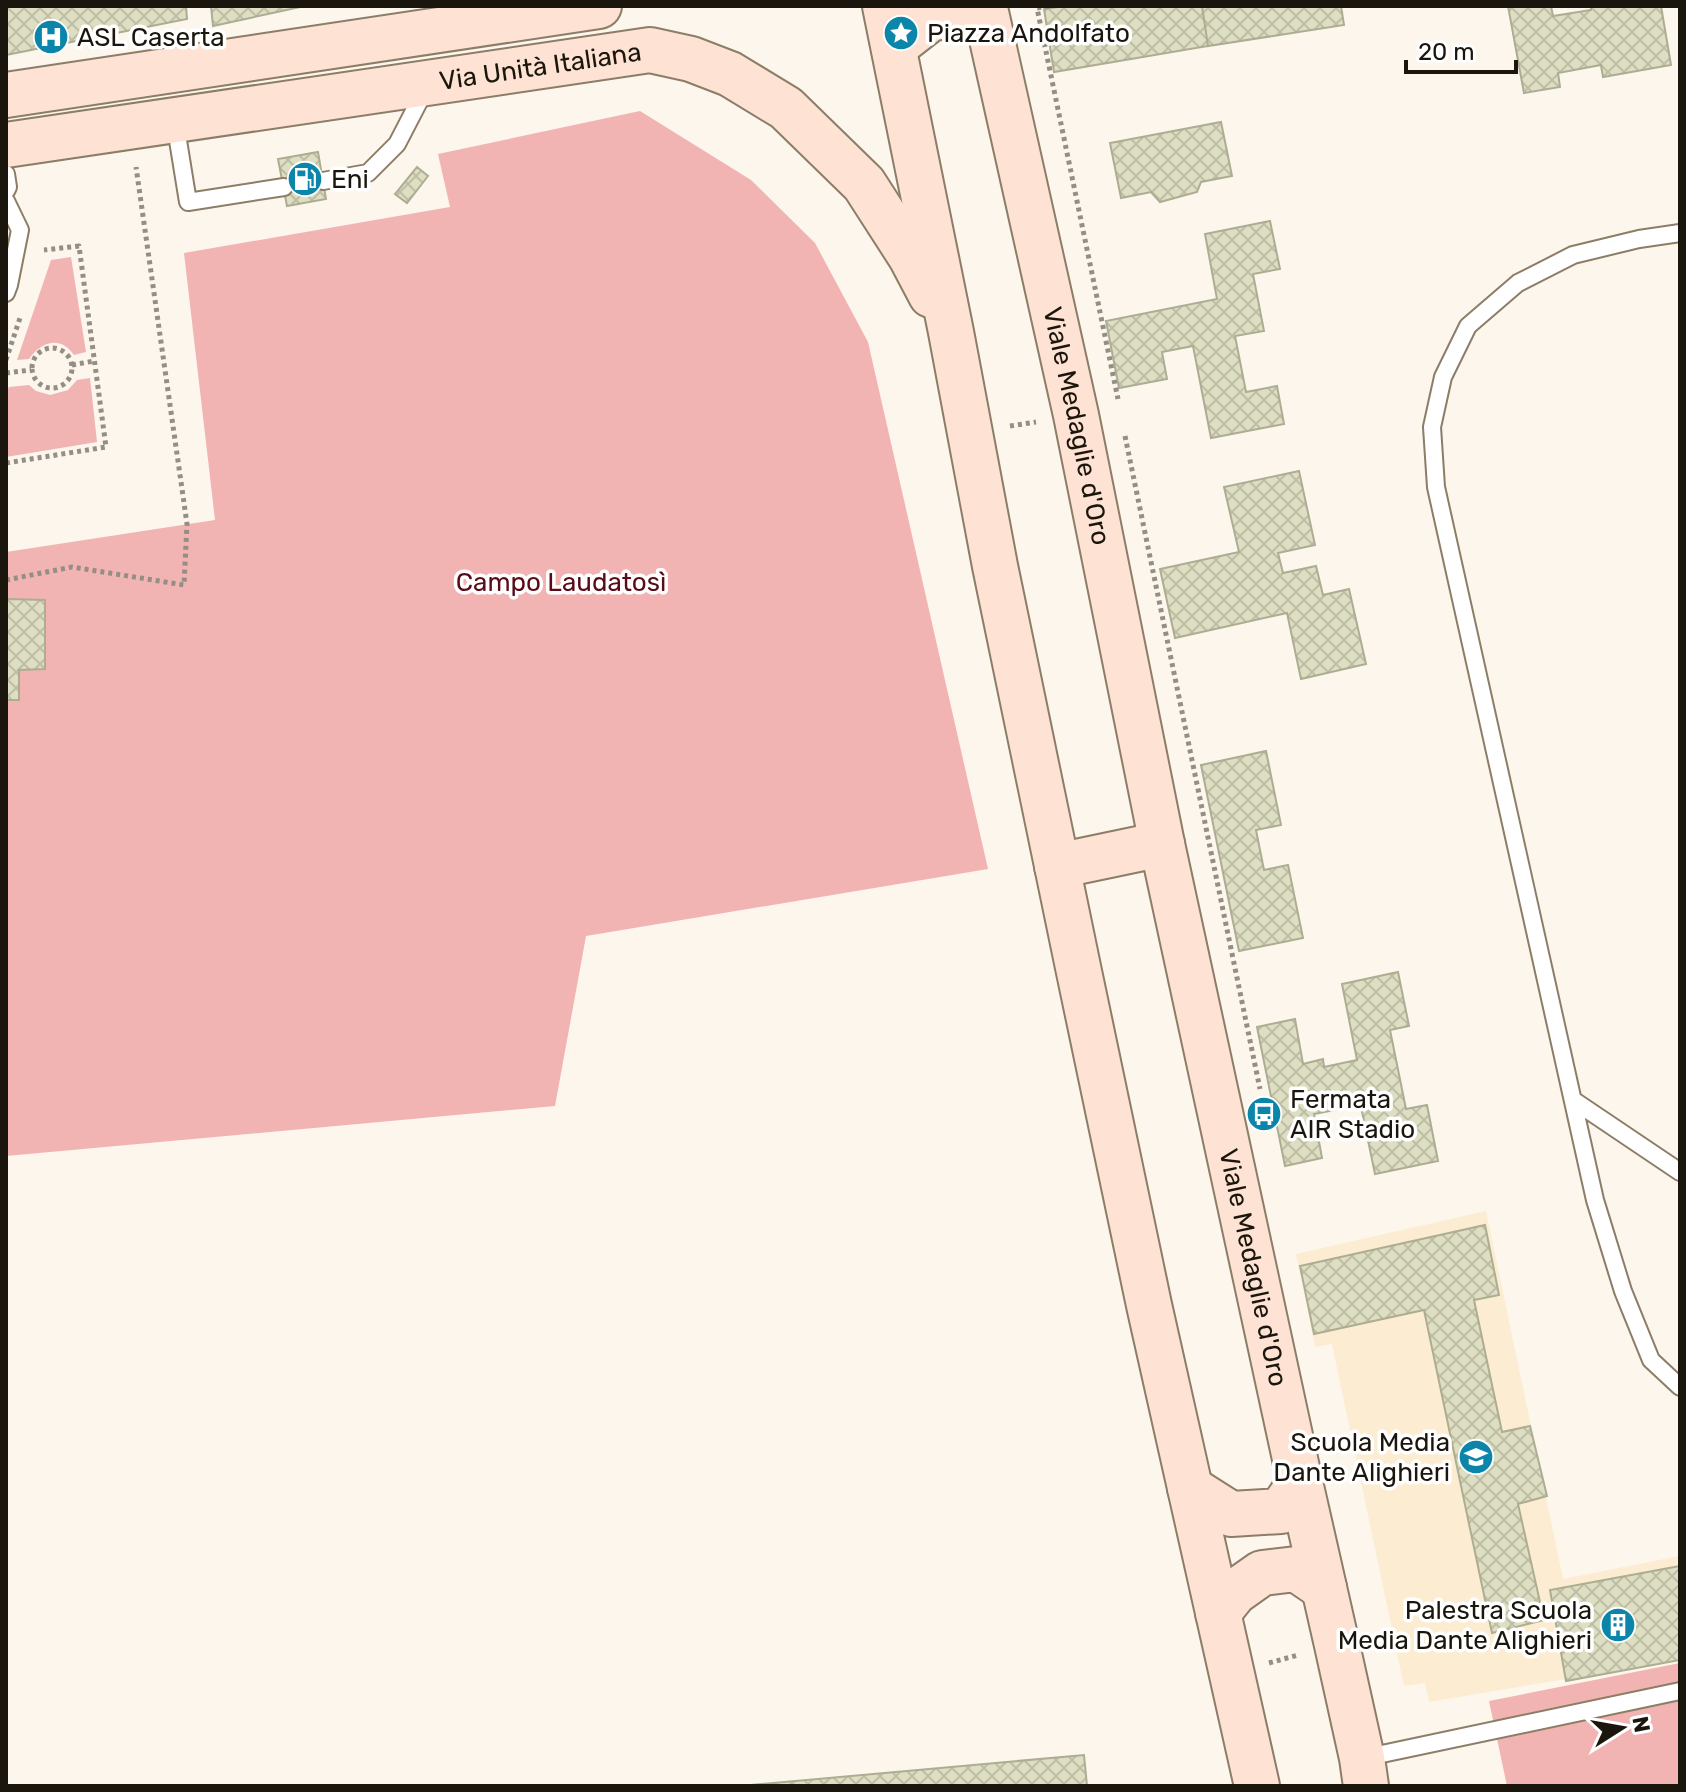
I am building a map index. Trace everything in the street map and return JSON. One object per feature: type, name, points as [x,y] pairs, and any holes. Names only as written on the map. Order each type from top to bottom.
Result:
[{"type":"main road","name":"Via Unità Italiana","points":[[6,95],[599,6]]},
{"type":"main road","points":[[984,7],[930,19],[891,32],[1057,866],[1149,1305],[1257,1786]]},
{"type":"main road","name":"Viale Medaglie d'Oro","points":[[984,7],[1076,415],[1162,844],[1364,1772]]},
{"type":"main road","name":"Via Unità Italiana","points":[[6,145],[650,50],[691,59],[730,74],[786,108],[864,184],[911,257],[951,332]]},
{"type":"main road","points":[[1057,866],[1162,844]]},
{"type":"main road","points":[[1190,1488],[1231,1514],[1281,1511],[1300,1482]]},
{"type":"main road","points":[[1218,1613],[1235,1592],[1262,1573],[1296,1569],[1324,1588]]},
{"type":"lane","points":[[323,181],[368,173],[397,144],[428,82]]},
{"type":"lane","points":[[175,120],[188,202],[284,187]]},
{"type":"lane","points":[[6,174],[6,191]]},
{"type":"lane","points":[[6,201],[20,230],[6,293]]},
{"type":"lane","points":[[1680,233],[1573,255],[1518,283],[1468,326],[1443,377],[1432,427],[1436,487],[1595,1200],[1623,1291],[1651,1360],[1680,1387]]},
{"type":"lane","points":[[1573,1100],[1680,1172]]},
{"type":"lane","points":[[1364,1772],[1680,1691]]},
{"type":"path","points":[[969,434],[1119,405],[1037,8],[1049,6]]},
{"type":"path","points":[[6,580],[72,567],[184,585],[187,524],[136,167]]},
{"type":"path","points":[[6,463],[106,447],[79,246],[42,250]]},
{"type":"path","points":[[6,360],[24,305]]},
{"type":"path","points":[[46,348],[66,352],[72,365],[66,383],[54,388],[41,385],[31,370],[35,356],[46,348]]},
{"type":"path","points":[[72,365],[94,361]]},
{"type":"path","points":[[6,373],[31,370]]},
{"type":"path","points":[[1125,436],[1261,1091]]},
{"type":"path","points":[[1232,1672],[1337,1645]]},
{"type":"shaded area","points":[[1486,1211],[1563,1579],[1680,1556],[1680,1660],[1429,1702],[1425,1683],[1404,1686],[1332,1344],[1315,1347],[1296,1254]]},
{"type":"green space","name":"Campo Laudatosì","points":[[640,111],[751,180],[815,243],[868,342],[988,869],[586,936],[555,1106],[6,1156],[6,552],[215,520],[184,253],[450,207],[438,154]]},
{"type":"green space","points":[[71,257],[86,352],[74,355],[63,345],[51,343],[39,348],[29,359],[17,360],[51,260]]},
{"type":"green space","points":[[90,378],[97,442],[6,457],[6,393],[9,387],[29,385],[36,391],[50,395],[68,390],[77,380]]},
{"type":"green space","points":[[1680,1663],[1680,1786],[1507,1786],[1489,1701]]},
{"type":"building","name":"ASL Caserta","points":[[6,6],[186,6],[187,19],[6,55]]},
{"type":"building","points":[[211,6],[305,6],[213,26]]},
{"type":"building","points":[[1065,6],[1202,6],[1208,46],[1054,72],[1044,9]]},
{"type":"building","points":[[1202,6],[1341,6],[1344,25],[1208,46]]},
{"type":"building","points":[[1508,6],[1551,6],[1553,16],[1591,10],[1591,6],[1661,6],[1671,65],[1603,77],[1601,65],[1558,73],[1560,87],[1524,93]]},
{"type":"building","points":[[1221,122],[1232,176],[1201,182],[1197,192],[1160,202],[1151,192],[1121,198],[1110,143]]},
{"type":"building","points":[[318,152],[326,199],[287,206],[278,159]]},
{"type":"building","points":[[417,167],[428,176],[407,203],[395,194]]},
{"type":"building","points":[[1270,221],[1280,269],[1253,274],[1264,331],[1235,336],[1246,392],[1277,386],[1284,424],[1211,438],[1193,346],[1162,352],[1167,379],[1119,388],[1106,321],[1217,299],[1205,234]]},
{"type":"building","points":[[1299,471],[1315,545],[1278,553],[1283,573],[1316,566],[1323,595],[1349,589],[1366,664],[1301,679],[1287,613],[1175,638],[1160,569],[1239,552],[1224,487]]},
{"type":"building","points":[[6,599],[45,600],[45,669],[19,670],[19,700],[6,700]]},
{"type":"building","points":[[1266,751],[1281,825],[1256,830],[1264,870],[1288,865],[1303,938],[1239,951],[1201,765]]},
{"type":"building","points":[[1398,972],[1409,1026],[1390,1030],[1406,1109],[1427,1105],[1438,1161],[1375,1174],[1359,1097],[1333,1102],[1335,1110],[1314,1114],[1322,1158],[1285,1166],[1257,1027],[1295,1019],[1303,1064],[1323,1059],[1324,1067],[1357,1060],[1342,984]]},
{"type":"building","points":[[1485,1225],[1499,1295],[1474,1300],[1502,1432],[1530,1426],[1547,1496],[1518,1504],[1544,1620],[1492,1633],[1424,1310],[1314,1334],[1300,1266]]},
{"type":"building","name":"Palestra Scuola Media Dante Alighieri","points":[[1680,1566],[1680,1660],[1566,1681],[1550,1590]]},
{"type":"building","points":[[1084,1755],[1087,1786],[740,1786]]},
{"type":"place","name":"Piazza Andolfato","points":[[901,33]]},
{"type":"place","name":"ASL Caserta","points":[[51,37]]},
{"type":"place","name":"Eni","points":[[305,179]]},
{"type":"place","name":"Fermata AIR Stadio","points":[[1264,1114]]},
{"type":"place","name":"Scuola Media Dante Alighieri","points":[[1476,1457]]},
{"type":"place","name":"Palestra Scuola Media Dante Alighieri","points":[[1618,1625]]}]
